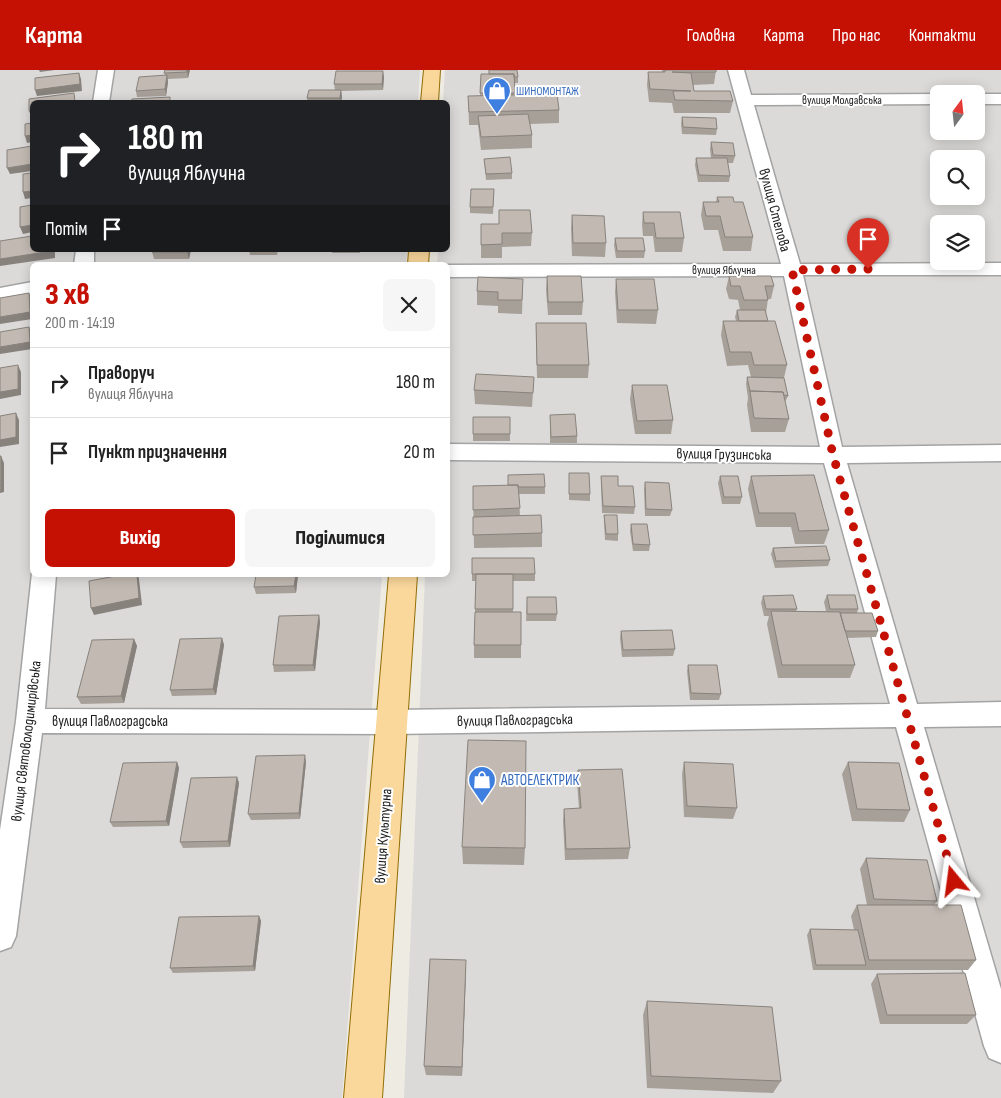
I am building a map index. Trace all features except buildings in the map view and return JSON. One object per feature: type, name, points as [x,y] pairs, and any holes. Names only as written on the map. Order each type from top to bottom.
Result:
[{"type":"main road","points":[[430,100],[432,70]]},
{"type":"main road","name":"вулиця Культурна","points":[[363,1098],[403,577]]},
{"type":"street","points":[[101,100],[106,70]]},
{"type":"street","name":"вулиця Степова","points":[[736,70],[746,100],[792,270],[833,455],[1001,1046]]},
{"type":"street","name":"вулиця Молдавська","points":[[746,100],[930,99]]},
{"type":"street","points":[[985,99],[1001,99]]},
{"type":"street","name":"вулиця Яблучна","points":[[450,271],[1001,269]]},
{"type":"street","points":[[0,294],[30,288]]},
{"type":"street","name":"вулиця Грузинська","points":[[450,452],[833,455],[1001,453]]},
{"type":"street","name":"вулиця Святоволодимирівська","points":[[0,936],[30,721],[44,577]]},
{"type":"street","name":"вулиця Павлоградська","points":[[30,721],[391,722],[1001,714]]},
{"type":"shaded area","points":[[0,70],[420,70],[418,100],[30,100],[30,252],[407,252],[406,262],[30,262],[30,577],[382,577],[342,1098],[0,1098]]},
{"type":"shaded area","points":[[445,70],[1001,70],[1001,1098],[404,1098],[425,577],[450,577],[450,262],[437,262],[438,252],[450,252],[450,100],[443,100]]},
{"type":"place","name":"ШИНОМОНТАЖ","points":[[497,115]]},
{"type":"place","name":"АВТОЕЛЕКТРИК","points":[[482,804]]},
{"type":"route","points":[[868,269],[792,270],[833,455],[954,881]]}]
